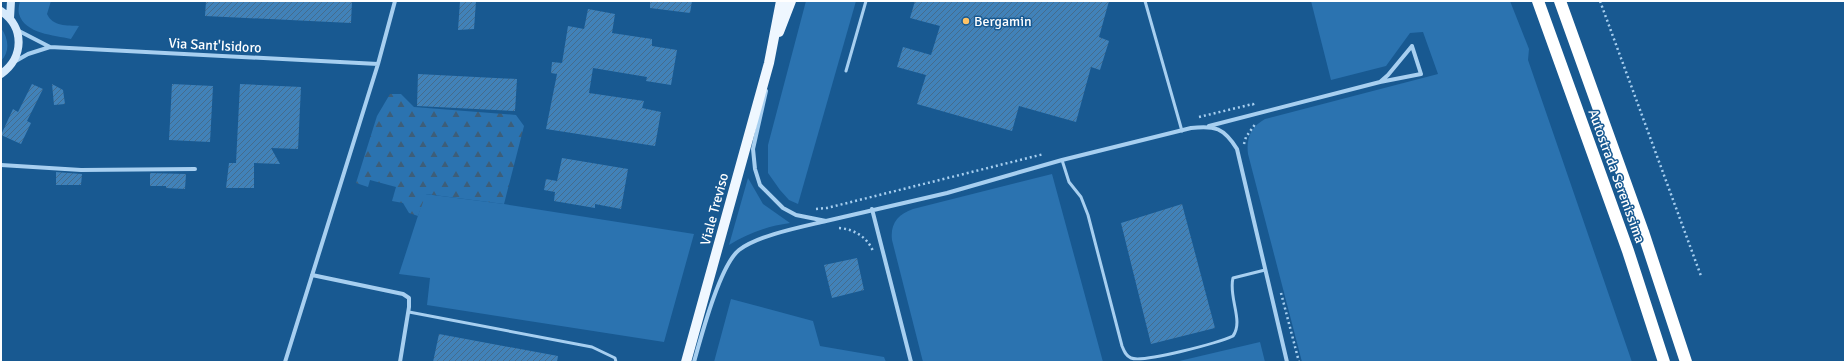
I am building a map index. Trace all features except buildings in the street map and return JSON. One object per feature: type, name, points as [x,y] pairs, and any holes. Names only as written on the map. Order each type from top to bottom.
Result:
[{"type":"highway","name":"Autostrada Serenissima","points":[[1538,1],[1628,251],[1664,362]]},
{"type":"highway","name":"Autostrada Serenissima","points":[[1560,1],[1643,232],[1686,362]]},
{"type":"main road","points":[[768,63],[781,1]]},
{"type":"main road","points":[[768,63],[791,1]]},
{"type":"main road","name":"Viale Treviso","points":[[686,362],[768,63]]},
{"type":"street","points":[[10,18],[11,1]]},
{"type":"street","points":[[285,362],[378,64],[395,1]]},
{"type":"street","points":[[1,11],[10,18],[17,30],[19,42],[18,53],[13,63],[1,74]]},
{"type":"street","name":"Via Sant'Isidoro","points":[[17,30],[50,47]]},
{"type":"street","points":[[694,362],[707,315],[731,258],[740,250],[770,236],[872,209],[947,193],[1062,160],[1208,126],[1380,82],[1421,74],[1412,46],[1388,75],[1380,82]]},
{"type":"street","name":"Via Sant'Isidoro","points":[[13,63],[28,54],[50,47],[378,64]]},
{"type":"street","points":[[768,63],[767,88],[754,150],[755,169],[760,185],[783,208],[796,215],[828,220]]},
{"type":"street","points":[[1208,126],[1220,130],[1229,136],[1237,149],[1287,362]]},
{"type":"street","points":[[1,165],[81,170],[195,169]]},
{"type":"street","points":[[872,209],[911,362]]},
{"type":"street","points":[[312,275],[402,294],[409,298],[409,312],[400,362]]},
{"type":"lane","points":[[846,71],[866,1]]},
{"type":"lane","points":[[1145,1],[1182,131]]},
{"type":"lane","points":[[1062,160],[1069,182],[1081,197],[1088,215],[1122,346],[1129,358],[1144,360],[1233,336],[1236,332],[1237,322],[1231,286],[1234,278],[1265,270]]},
{"type":"lane","points":[[409,312],[592,347],[615,358],[616,362]]},
{"type":"path","points":[[1600,1],[1701,276]]},
{"type":"path","points":[[827,208],[828,220],[833,229],[841,228],[862,236],[870,244],[874,253]]},
{"type":"green space","points":[[20,1],[51,1],[47,14],[53,21],[65,25],[79,26],[71,39],[49,35],[34,30],[22,21],[19,14]]},
{"type":"green space","points":[[806,1],[856,1],[798,204],[789,200],[768,173],[768,145]]},
{"type":"green space","points":[[1311,1],[1510,1],[1529,49],[1528,60],[1632,362],[1302,362],[1248,154],[1250,134],[1260,122],[1265,119],[1438,74],[1423,32],[1410,33],[1386,66],[1331,80]]},
{"type":"green space","points":[[1,28],[6,37],[7,50],[1,61]]},
{"type":"green space","points":[[390,94],[401,94],[414,107],[516,115],[524,126],[504,204],[426,194],[418,216],[409,213],[403,203],[392,201],[396,187],[370,180],[368,187],[356,183],[377,116]]},
{"type":"green space","points":[[1052,174],[1103,362],[923,362],[892,240],[892,229],[896,220],[903,214],[913,209]]},
{"type":"green space","points":[[748,178],[763,204],[790,223],[758,231],[729,245]]},
{"type":"green space","points":[[425,194],[504,204],[694,234],[664,342],[427,305],[430,278],[399,274]]},
{"type":"green space","points":[[731,299],[813,321],[820,346],[884,357],[886,362],[714,362]]},
{"type":"green space","points":[[1260,342],[1265,362],[1175,362]]},
{"type":"place","name":"Bergamin","points":[[966,21]]}]
